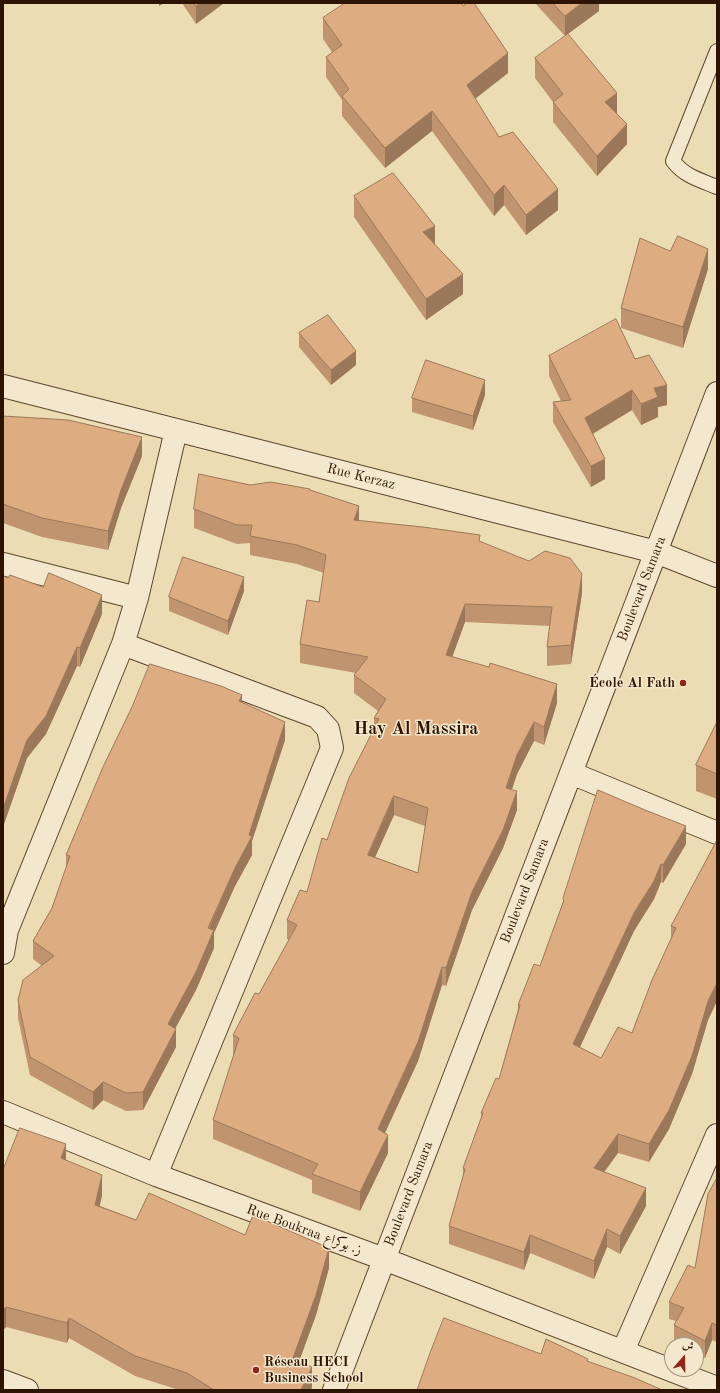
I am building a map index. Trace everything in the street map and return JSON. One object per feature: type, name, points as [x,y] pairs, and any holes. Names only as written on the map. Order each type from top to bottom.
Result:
[{"type":"street","name":"Rue Kerzaz","points":[[3,386],[656,552],[717,576]]},
{"type":"street","name":"Boulevard Samara","points":[[334,1390],[717,393]]},
{"type":"street","points":[[3,953],[5,929],[123,644],[137,598],[176,430]]},
{"type":"street","points":[[3,564],[137,598]]},
{"type":"street","points":[[123,644],[317,717],[328,730],[332,748],[156,1175]]},
{"type":"street","points":[[571,773],[717,833]]},
{"type":"street","name":"Rue Boukraa ز. بوكراع","points":[[3,1112],[156,1175],[384,1259],[717,1388]]},
{"type":"street","points":[[624,1351],[717,1135]]},
{"type":"street","points":[[3,1381],[27,1390]]},
{"type":"lane","points":[[717,51],[673,160],[679,169],[692,177],[717,187]]},
{"type":"building","points":[[345,3],[461,3],[463,6],[467,3],[474,3],[508,53],[467,85],[499,137],[513,132],[558,189],[526,215],[504,185],[494,195],[432,111],[385,148],[342,96],[349,89],[326,57],[342,45],[323,18]]},
{"type":"building","points":[[553,3],[582,3],[565,16]]},
{"type":"building","points":[[568,34],[617,93],[605,102],[627,124],[597,156],[553,102],[563,94],[535,58]]},
{"type":"building","points":[[393,173],[435,226],[423,232],[463,274],[426,299],[354,196]]},
{"type":"building","points":[[678,236],[708,249],[683,327],[621,308],[640,238],[670,251]]},
{"type":"building","points":[[328,315],[356,351],[331,370],[299,333]]},
{"type":"building","points":[[616,319],[635,359],[649,355],[667,385],[654,388],[658,397],[641,404],[632,390],[585,418],[605,459],[591,466],[553,402],[571,400],[549,356]]},
{"type":"building","points":[[426,360],[485,380],[473,416],[412,398]]},
{"type":"building","points":[[3,416],[68,420],[142,437],[121,490],[108,531],[42,518],[3,504]]},
{"type":"building","points":[[199,474],[250,485],[271,482],[310,489],[359,506],[354,520],[423,527],[480,535],[479,541],[529,561],[545,551],[570,558],[582,574],[571,645],[547,647],[552,607],[465,604],[446,655],[489,667],[490,663],[557,684],[544,727],[534,722],[517,755],[506,788],[517,791],[503,830],[472,892],[446,968],[442,967],[418,1042],[378,1129],[388,1135],[360,1192],[312,1174],[318,1164],[213,1120],[239,1038],[233,1035],[255,993],[259,994],[297,925],[287,920],[300,890],[307,892],[322,838],[327,840],[349,778],[379,719],[374,718],[386,699],[354,675],[368,657],[300,644],[307,600],[319,602],[326,555],[297,545],[250,536],[252,525],[237,525],[194,509]],"holes":[[[394,796],[428,808],[418,873],[368,855]]]},
{"type":"building","points":[[183,557],[244,577],[228,621],[169,597]]},
{"type":"building","points":[[49,573],[102,595],[80,648],[77,647],[46,716],[27,740],[3,809],[3,576],[8,578],[10,575],[43,587]]},
{"type":"building","points":[[150,664],[221,686],[242,695],[239,701],[285,722],[249,835],[252,836],[235,868],[208,928],[214,930],[196,972],[168,1024],[176,1029],[143,1092],[126,1093],[103,1082],[93,1092],[30,1057],[18,1000],[23,980],[54,956],[33,941],[52,908],[70,856],[66,855],[103,767],[132,707]]},
{"type":"building","points":[[717,722],[717,774],[696,765]]},
{"type":"building","points":[[598,790],[686,826],[663,865],[661,864],[654,881],[634,913],[573,1044],[601,1058],[618,1027],[632,1033],[652,980],[676,928],[671,926],[717,840],[717,983],[708,1001],[692,1056],[669,1110],[649,1144],[618,1134],[594,1168],[646,1188],[620,1236],[607,1229],[594,1261],[530,1235],[524,1252],[449,1226],[465,1169],[463,1168],[483,1113],[481,1113],[496,1078],[499,1079],[520,1005],[518,1005],[534,964],[540,966],[564,900],[563,899]]},
{"type":"building","points":[[20,1128],[66,1144],[61,1158],[102,1175],[95,1205],[136,1220],[149,1193],[245,1235],[253,1215],[329,1248],[316,1295],[293,1358],[312,1367],[301,1390],[214,1390],[187,1373],[135,1356],[69,1318],[67,1323],[6,1307],[3,1310],[3,1170]]},
{"type":"building","points":[[717,1178],[717,1325],[712,1323],[705,1341],[704,1337],[697,1337],[674,1325],[684,1308],[669,1302],[688,1265],[695,1268],[708,1194]]},
{"type":"building","points":[[444,1318],[541,1354],[546,1339],[588,1359],[587,1361],[635,1378],[662,1390],[417,1390]]},
{"type":"place","name":"École Al Fath","points":[[683,683]]},
{"type":"place","name":"Réseau HECI Business School","points":[[256,1370]]},
{"type":"district","name":"Hay Al Massira","points":[[416,729]]}]
